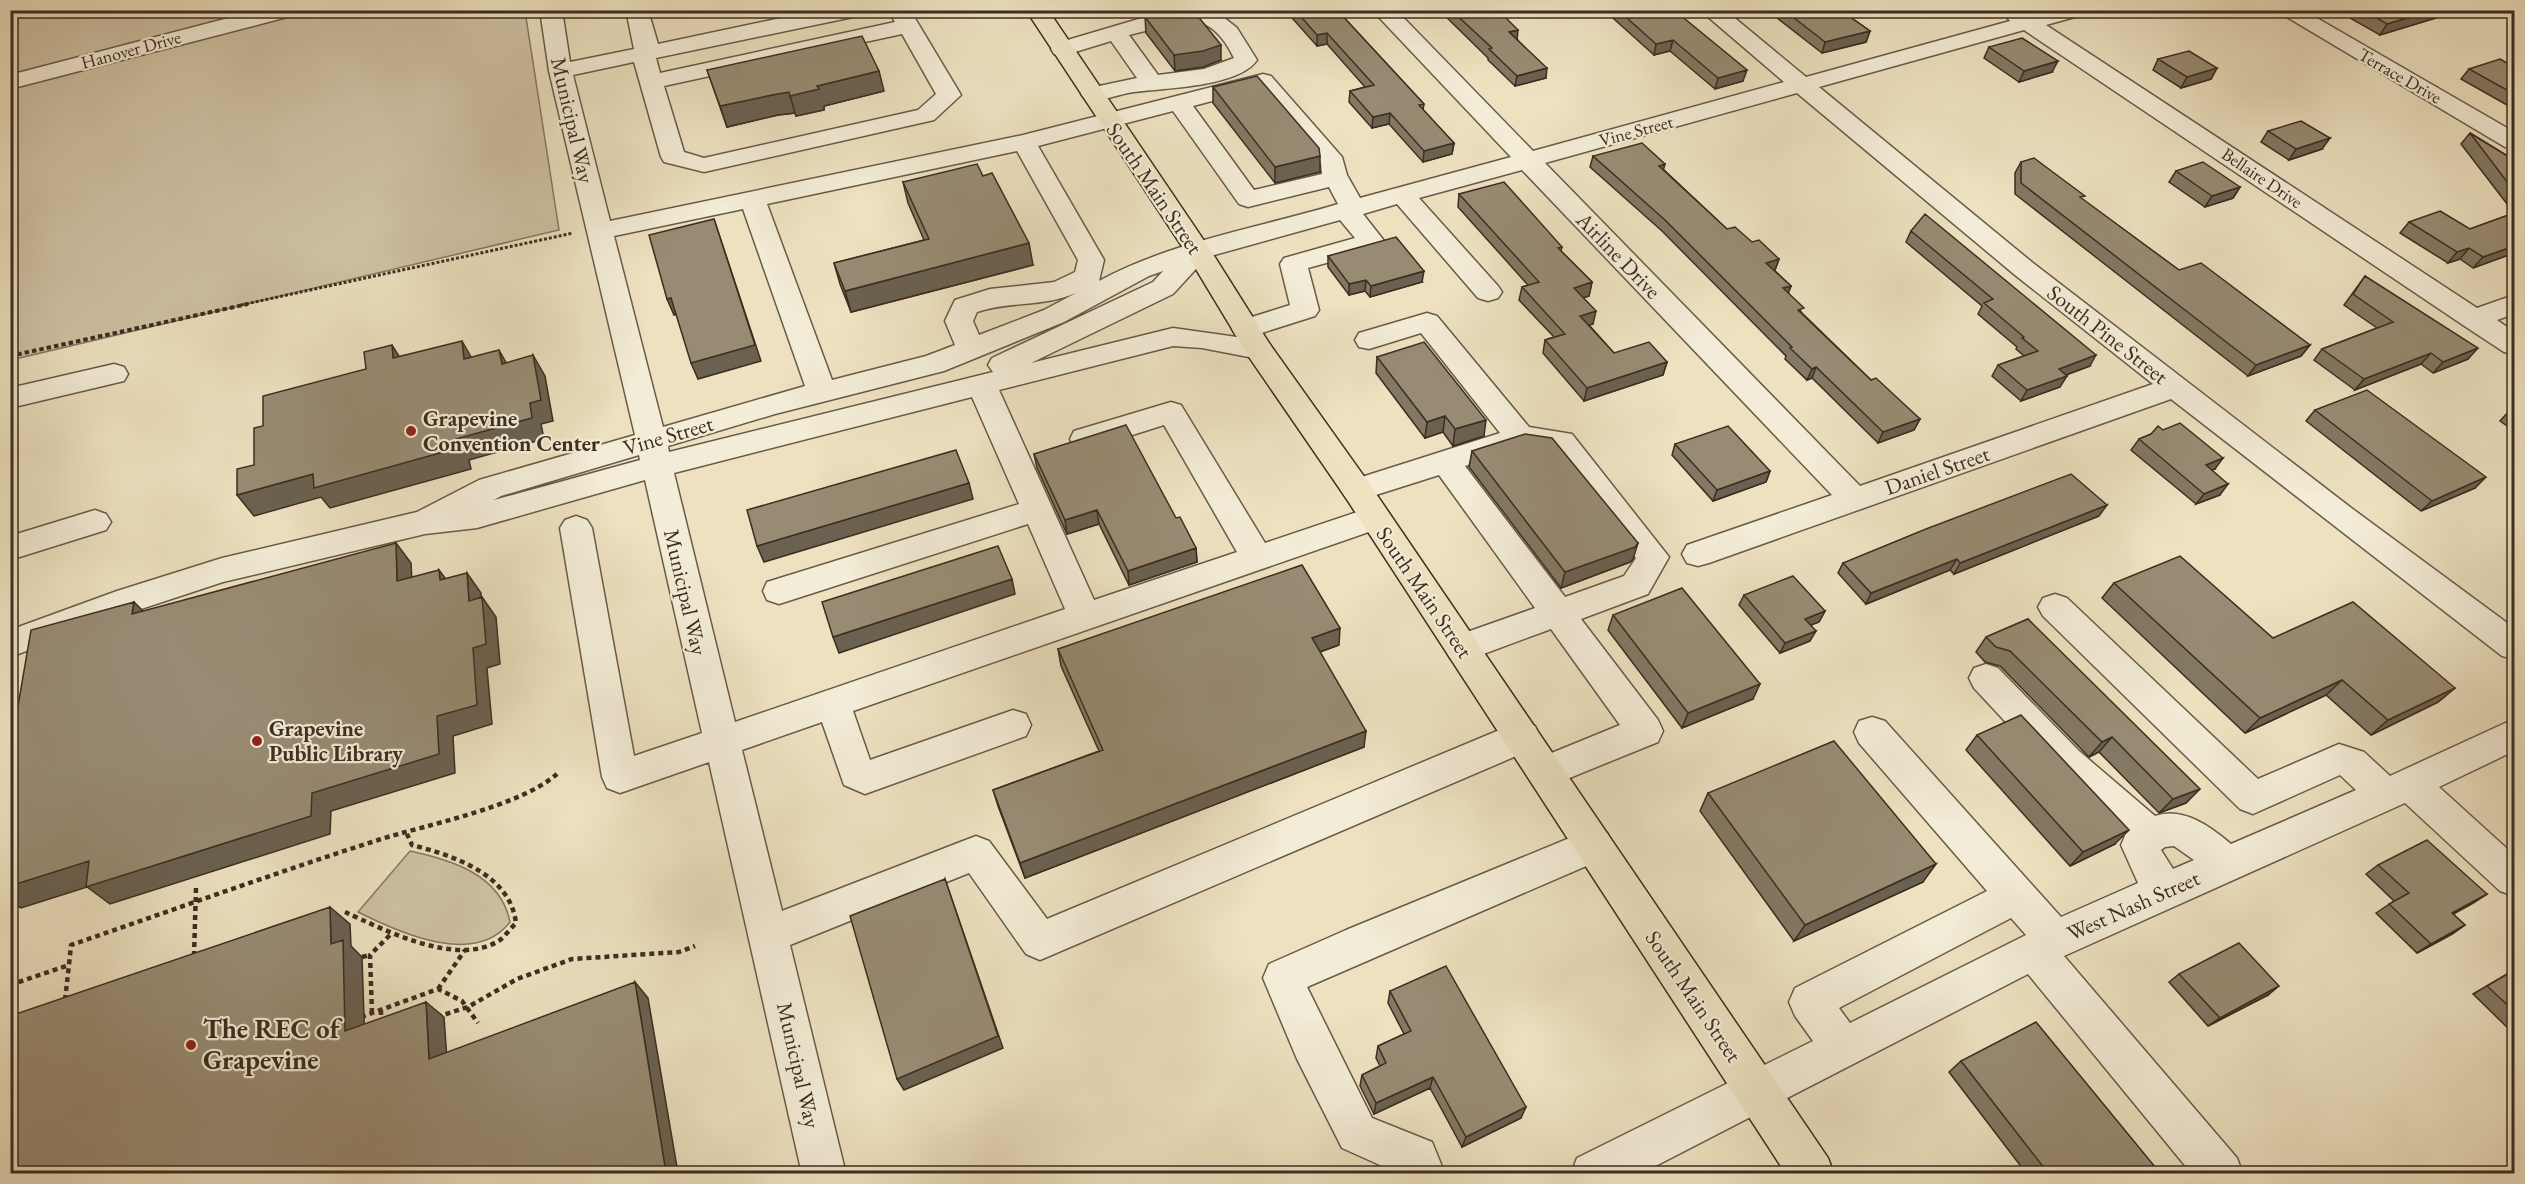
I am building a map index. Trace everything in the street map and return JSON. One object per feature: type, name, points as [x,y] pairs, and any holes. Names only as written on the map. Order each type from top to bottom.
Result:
[{"type":"main road","name":"South Main Street","points":[[1049,29],[1198,251],[1253,340],[1366,504],[1812,1173]]},
{"type":"street","name":"Hanover Drive","points":[[10,82],[287,10]]},
{"type":"street","name":"Municipal Way","points":[[551,10],[586,232],[654,453],[825,1173]]},
{"type":"street","points":[[637,10],[646,46],[643,54],[651,82],[673,157],[704,165],[926,115],[949,95],[903,18],[651,82]]},
{"type":"street","points":[[560,71],[643,54],[770,19],[853,10]]},
{"type":"street","name":"Airline Drive","points":[[1383,10],[1854,499]]},
{"type":"street","name":"South Pine Street","points":[[1711,10],[2024,269],[2339,515],[2514,646]]},
{"type":"street","name":"Vine Street","points":[[10,645],[129,600],[222,570],[425,522],[477,516],[822,392],[934,364],[1054,316],[1140,270],[1198,251],[1803,84],[2019,17],[2074,10]]},
{"type":"street","name":"Terrace Drive","points":[[2286,10],[2514,142]]},
{"type":"street","points":[[1049,29],[1115,22],[1129,28],[1201,14],[1214,18],[1243,50],[1246,60],[1234,68],[1198,77],[1093,94]]},
{"type":"street","name":"Bellaire Drive","points":[[2019,17],[2514,345]]},
{"type":"street","points":[[1115,22],[1152,83]]},
{"type":"street","points":[[586,232],[753,200],[1024,142],[1111,122],[1178,102],[1263,81],[1333,162],[1336,178],[1350,209],[1372,242],[1293,264],[1305,310],[1253,340]]},
{"type":"street","points":[[1178,102],[1248,199],[1336,178]]},
{"type":"street","points":[[972,350],[959,321],[965,306],[990,298],[1059,290],[1088,277],[1091,261],[1024,142]]},
{"type":"street","points":[[1403,195],[1488,292]]},
{"type":"street","points":[[753,200],[822,392]]},
{"type":"street","name":"Vine Street","points":[[930,399],[1163,288],[1198,251]]},
{"type":"street","points":[[2473,319],[2514,304]]},
{"type":"street","points":[[1369,340],[1427,322],[1520,436]]},
{"type":"street","name":"Vine Street","points":[[654,453],[930,399],[1173,337],[1253,340]]},
{"type":"street","points":[[10,399],[114,374]]},
{"type":"street","points":[[982,386],[1014,462],[1085,615]]},
{"type":"street","name":"Daniel Street","points":[[1698,554],[2176,387]]},
{"type":"street","points":[[1014,462],[1171,412],[1257,558]]},
{"type":"street","points":[[576,528],[620,777],[1085,615],[1257,558],[1366,504],[1445,461],[1520,436],[1561,442],[1653,557],[1636,585],[1462,648]]},
{"type":"street","points":[[1445,461],[1560,613],[1645,731],[1545,772]]},
{"type":"street","points":[[778,591],[1036,510]]},
{"type":"street","points":[[10,548],[95,522]]},
{"type":"street","points":[[2055,607],[2290,836]]},
{"type":"street","points":[[1986,678],[2066,762],[2149,834]]},
{"type":"street","points":[[833,703],[856,774],[865,778],[1013,724]]},
{"type":"street","points":[[1872,732],[2016,896],[2045,945],[2221,1173]]},
{"type":"street","name":"West Nash Street","points":[[1593,1173],[2045,945],[2398,789],[2514,734]]},
{"type":"street","points":[[768,935],[976,853],[1040,941],[1522,737]]},
{"type":"street","points":[[2253,798],[2339,759],[2351,763],[2398,789],[2514,879]]},
{"type":"street","points":[[2166,890],[2148,866],[2140,845],[2149,834],[2165,827],[2183,832],[2200,841],[2226,864]]},
{"type":"street","points":[[1423,1173],[1416,1158],[1357,1133],[1312,1045],[1282,978],[1334,953],[1520,879],[1594,845]]},
{"type":"street","points":[[1843,1048],[1809,1002],[2016,896]]},
{"type":"path","points":[[10,356],[586,232]]},
{"type":"path","points":[[65,1004],[71,945],[378,840],[407,834],[510,800],[542,787],[557,774]]},
{"type":"path","points":[[345,912],[420,943],[453,950],[492,945],[508,935],[516,923],[514,905],[501,886],[443,853],[412,845],[407,834]]},
{"type":"path","points":[[194,959],[196,888]]},
{"type":"path","points":[[362,957],[370,955],[392,933]]},
{"type":"path","points":[[431,1019],[468,1007],[517,979],[572,959],[679,952],[695,946]]},
{"type":"path","points":[[438,989],[465,950]]},
{"type":"path","points":[[370,955],[372,1013]]},
{"type":"path","points":[[10,985],[69,965]]},
{"type":"path","points":[[353,1020],[438,989],[450,992],[468,1007],[478,1023]]},
{"type":"path","points":[[381,1010],[382,1028]]},
{"type":"shaded area","points":[[10,11],[525,11],[559,230],[11,360]]},
{"type":"shaded area","points":[[410,851],[458,865],[485,881],[505,906],[510,922],[495,936],[477,943],[457,944],[436,942],[414,936],[358,912]]},
{"type":"building","points":[[1175,10],[1193,10],[1221,45],[1203,51],[1174,55],[1145,17]]},
{"type":"building","points":[[1295,10],[1337,10],[1424,104],[1419,105],[1454,143],[1424,151],[1390,113],[1373,117],[1350,91],[1374,85],[1327,33],[1317,35]]},
{"type":"building","points":[[1451,10],[1498,10],[1518,30],[1509,32],[1547,68],[1517,76],[1489,49],[1492,48]]},
{"type":"building","points":[[1618,10],[1674,10],[1747,70],[1718,78],[1673,40],[1656,44]]},
{"type":"building","points":[[1784,10],[1840,10],[1870,31],[1825,42]]},
{"type":"building","points":[[2363,10],[2433,10],[2387,24]]},
{"type":"building","points":[[862,36],[879,71],[817,86],[819,89],[790,96],[789,92],[720,106],[707,70]]},
{"type":"building","points":[[2022,38],[2058,61],[2024,71],[1989,47]]},
{"type":"building","points":[[2189,51],[2217,68],[2187,77],[2158,59]]},
{"type":"building","points":[[2500,59],[2514,67],[2514,94],[2469,69]]},
{"type":"building","points":[[1257,76],[1319,148],[1320,156],[1275,167],[1213,87]]},
{"type":"building","points":[[2301,121],[2330,138],[2296,149],[2268,131]]},
{"type":"building","points":[[2470,133],[2514,160],[2514,191]]},
{"type":"building","points":[[1642,143],[1665,164],[1659,166],[1727,229],[1735,227],[1752,242],[1759,240],[1779,259],[1766,263],[1791,286],[1783,288],[1804,308],[1798,310],[1871,380],[1876,378],[1920,419],[1883,432],[1816,367],[1812,369],[1665,220],[1593,156]]},
{"type":"building","points":[[2034,158],[2085,196],[2080,197],[2179,270],[2201,263],[2310,345],[2256,365],[2021,183],[2021,162]]},
{"type":"building","points":[[2203,162],[2240,187],[2212,196],[2176,171]]},
{"type":"building","points":[[977,164],[983,176],[992,173],[1029,243],[845,291],[834,263],[929,239],[903,182]]},
{"type":"building","points":[[1504,182],[1562,247],[1558,248],[1592,282],[1574,288],[1596,311],[1580,316],[1614,353],[1649,342],[1667,362],[1587,388],[1545,340],[1565,334],[1522,287],[1539,282],[1459,194]]},
{"type":"building","points":[[2440,211],[2470,229],[2514,213],[2514,246],[2483,257],[2469,248],[2457,252],[2409,222]]},
{"type":"building","points":[[1925,214],[2096,355],[2059,369],[2067,376],[2027,390],[1998,365],[2038,351],[1984,303],[1993,299],[1911,231]]},
{"type":"building","points":[[714,219],[755,345],[691,363],[671,298],[667,299],[649,235]]},
{"type":"building","points":[[1396,237],[1424,271],[1371,286],[1366,280],[1349,284],[1328,256]]},
{"type":"building","points":[[2365,276],[2478,348],[2443,362],[2431,353],[2364,379],[2322,349],[2393,322],[2353,294]]},
{"type":"building","name":"Grapevine Convention Center","points":[[462,341],[464,359],[499,350],[502,364],[533,355],[541,400],[530,403],[532,418],[456,439],[458,448],[314,488],[313,474],[237,495],[237,469],[254,465],[254,428],[263,426],[263,396],[366,369],[364,352],[392,345],[393,358]]},
{"type":"building","points":[[1424,342],[1486,420],[1455,429],[1445,416],[1427,422],[1377,357]]},
{"type":"building","points":[[2367,390],[2486,477],[2432,501],[2315,410]]},
{"type":"building","points":[[2180,423],[2223,458],[2206,465],[2228,484],[2204,494],[2139,439],[2151,434],[2158,426],[2163,430]]},
{"type":"building","points":[[1126,425],[1176,518],[1180,517],[1196,548],[1128,571],[1097,510],[1065,520],[1034,454]]},
{"type":"building","points":[[1728,426],[1770,471],[1717,490],[1675,444]]},
{"type":"building","points":[[1525,434],[1552,438],[1638,543],[1635,547],[1565,572],[1472,451]]},
{"type":"building","points":[[956,450],[969,483],[757,546],[747,510]]},
{"type":"building","points":[[2071,474],[2107,505],[1960,563],[1957,559],[1871,593],[1843,563],[1926,529]]},
{"type":"building","name":"Grapevine Public Library","points":[[396,543],[397,581],[439,570],[440,580],[467,573],[469,601],[482,597],[486,644],[473,648],[477,705],[437,716],[439,754],[312,793],[311,816],[86,887],[89,861],[10,886],[10,794],[16,763],[10,764],[10,735],[13,735],[31,630],[134,602],[132,614]]},
{"type":"building","points":[[998,546],[1012,579],[833,637],[822,602]]},
{"type":"building","points":[[2180,556],[2273,638],[2353,602],[2455,688],[2388,720],[2342,680],[2260,718],[2114,583]]},
{"type":"building","points":[[1302,565],[1340,628],[1312,638],[1366,731],[1020,863],[993,790],[1103,750],[1058,649]]},
{"type":"building","points":[[1793,576],[1825,611],[1805,619],[1816,631],[1785,643],[1744,595]]},
{"type":"building","points":[[1682,588],[1760,684],[1688,713],[1613,615]]},
{"type":"building","points":[[2028,619],[2200,789],[2173,799],[2112,737],[2102,742],[2010,651],[1996,647],[1986,637]]},
{"type":"building","points":[[2021,715],[2129,830],[2083,852],[1977,735]]},
{"type":"building","points":[[1834,741],[1936,864],[1805,925],[1708,793]]},
{"type":"building","points":[[2427,840],[2487,894],[2452,913],[2465,925],[2431,944],[2389,904],[2409,893],[2378,865]]},
{"type":"building","points":[[945,879],[998,1036],[897,1079],[850,916]]},
{"type":"building","name":"The REC of Grapevine","points":[[330,907],[331,944],[343,940],[345,1031],[426,1002],[429,1059],[635,982],[666,1173],[10,1173],[10,1016]]},
{"type":"building","points":[[2239,943],[2279,986],[2220,1018],[2179,974]]},
{"type":"building","points":[[1446,966],[1526,1107],[1466,1137],[1433,1077],[1376,1103],[1362,1075],[1386,1063],[1378,1046],[1411,1031],[1390,991]]},
{"type":"building","points":[[2514,970],[2514,1011],[2487,986]]},
{"type":"building","points":[[2036,1022],[2160,1173],[2048,1173],[1961,1061]]},
{"type":"building","points":[[2472,1168],[2478,1173],[2463,1173]]},
{"type":"place","name":"Grapevine Convention Center","points":[[411,431]]},
{"type":"place","name":"Grapevine Public Library","points":[[257,741]]},
{"type":"place","name":"The REC of Grapevine","points":[[191,1045]]}]
